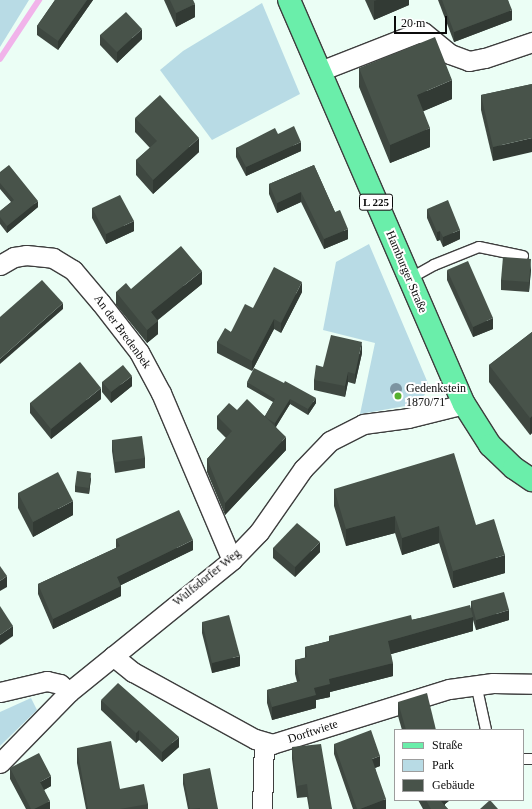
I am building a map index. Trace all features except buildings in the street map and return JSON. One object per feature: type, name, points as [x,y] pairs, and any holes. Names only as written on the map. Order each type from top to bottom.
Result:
[{"type":"main road","name":"Hamburger Straße","points":[[289,0],[408,279],[464,404],[490,445],[514,468],[532,480]]},
{"type":"street","points":[[320,71],[423,32],[450,54],[469,61],[485,58],[532,42]]},
{"type":"street","name":"An der Bredenbek","points":[[0,265],[14,257],[26,255],[53,258],[74,270],[101,303],[139,352],[161,393],[232,560]]},
{"type":"street","name":"Wulfsdorfer Weg","points":[[0,762],[69,692],[232,560],[259,532],[304,469],[321,450],[343,433],[373,421],[408,418],[464,404]]},
{"type":"street","points":[[113,656],[133,672],[264,743],[262,809]]},
{"type":"street","points":[[0,692],[46,681],[60,684],[69,692]]},
{"type":"street","name":"Dorftwiete","points":[[264,743],[279,743],[435,693],[476,684],[532,684]]},
{"type":"lane","points":[[408,279],[434,265],[479,248],[523,256]]},
{"type":"lane","points":[[476,684],[486,729]]},
{"type":"green space","points":[[0,0],[29,0],[0,47]]},
{"type":"green space","points":[[262,3],[300,94],[212,140],[160,70],[183,51]]},
{"type":"green space","points":[[369,244],[430,388],[417,404],[360,414],[375,343],[323,330],[336,262]]},
{"type":"green space","points":[[31,698],[37,710],[0,746],[0,712]]},
{"type":"waterway","points":[[0,59],[39,0]]},
{"type":"place","name":"Gedenkstein 1870/71","points":[[398,396]]}]
